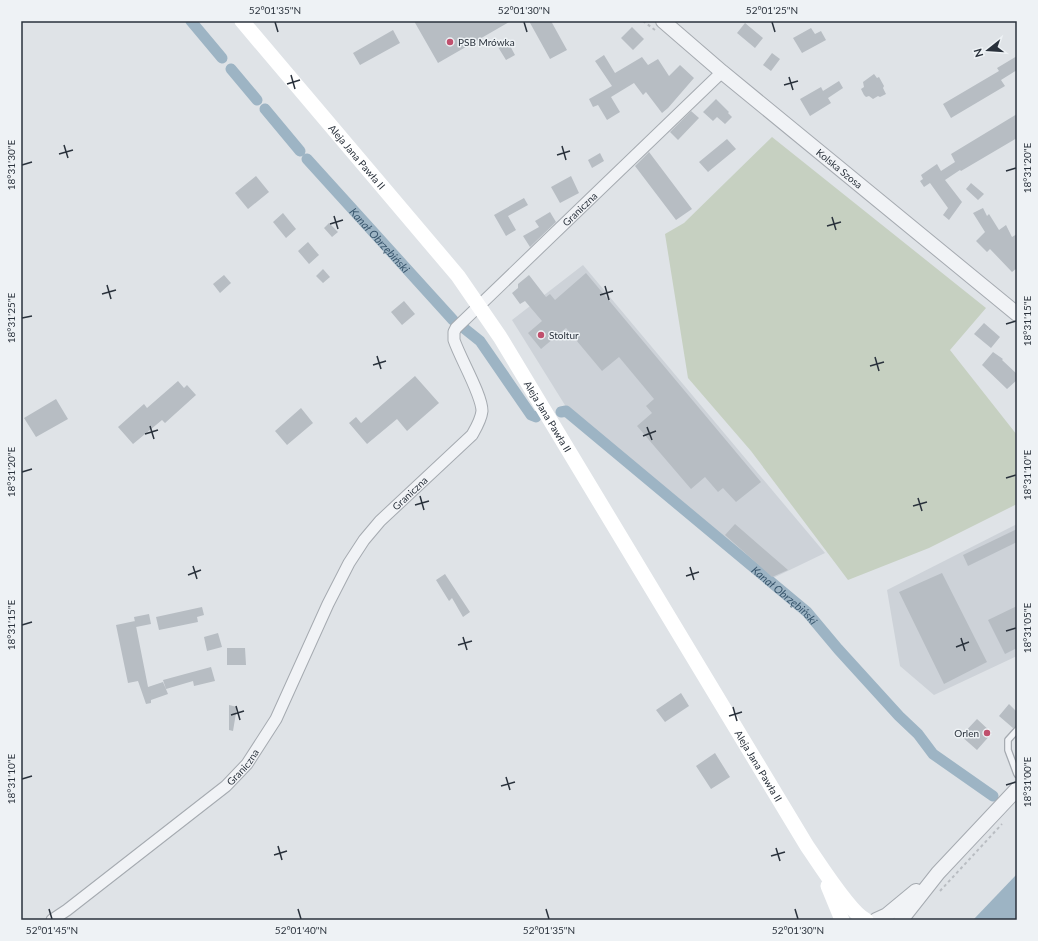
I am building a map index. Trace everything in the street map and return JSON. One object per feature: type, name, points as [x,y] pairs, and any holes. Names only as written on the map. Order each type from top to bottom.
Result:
[{"type":"main road","name":"Aleja Jana Pawła II","points":[[242,21],[453,270],[479,307],[518,365],[808,846],[831,881],[856,913],[866,920]]},
{"type":"main road","name":"Aleja Jana Pawła II","points":[[808,846],[830,891],[842,920]]},
{"type":"street","name":"Kolska Szosa","points":[[663,21],[722,72],[1017,314]]},
{"type":"street","name":"Graniczna","points":[[52,920],[67,910],[226,786],[248,764],[276,719],[328,604],[349,563],[364,540],[380,521],[472,435],[478,424],[482,411],[478,397],[454,340],[454,332],[456,328],[722,72]]},
{"type":"street","points":[[901,920],[938,873],[1017,789]]},
{"type":"street","points":[[876,920],[894,910],[938,873]]},
{"type":"lane","points":[[1017,730],[1008,740],[1008,750],[1017,774]]},
{"type":"path","points":[[940,892],[1007,819]]},
{"type":"shaded area","points":[[583,265],[825,553],[769,580],[568,410],[512,320]]},
{"type":"shaded area","points":[[1017,524],[1017,656],[934,695],[900,666],[887,590]]},
{"type":"green space","points":[[772,137],[986,308],[950,350],[1017,435],[1017,504],[929,548],[848,580],[751,451],[688,378],[665,234],[684,223]]},
{"type":"water","points":[[1017,874],[1017,920],[975,920],[974,919]]},
{"type":"building","name":"PSB Mrówka","points":[[414,21],[511,21],[438,63]]},
{"type":"building","points":[[529,21],[551,21],[567,50],[550,59]]},
{"type":"building","points":[[745,23],[763,38],[755,48],[737,33]]},
{"type":"building","points":[[632,27],[644,39],[633,50],[621,38]]},
{"type":"building","points":[[811,28],[815,34],[821,31],[826,40],[802,53],[793,38]]},
{"type":"building","points":[[393,30],[400,43],[360,65],[353,53]]},
{"type":"building","points":[[508,42],[515,55],[506,60],[498,47]]},
{"type":"building","points":[[772,53],[780,59],[771,71],[763,65]]},
{"type":"building","points":[[604,55],[615,73],[642,57],[648,65],[658,59],[669,76],[680,65],[694,78],[662,113],[646,92],[643,95],[634,83],[611,97],[620,112],[607,120],[598,105],[593,107],[589,99],[612,86],[595,61]]},
{"type":"building","points":[[1017,56],[1017,70],[1001,80],[1005,86],[951,118],[943,104],[999,71],[997,68]]},
{"type":"building","points":[[874,74],[877,78],[879,77],[886,94],[873,99],[869,96],[866,97],[861,89],[864,87],[863,82]]},
{"type":"building","points":[[839,81],[843,88],[828,98],[831,103],[810,116],[800,99],[821,87],[823,91]]},
{"type":"building","points":[[716,99],[732,117],[725,124],[717,117],[713,121],[703,112]]},
{"type":"building","points":[[691,111],[699,118],[678,140],[670,132]]},
{"type":"building","points":[[1017,114],[1017,138],[945,180],[962,202],[949,220],[943,215],[948,208],[930,183],[924,187],[920,181],[923,179],[921,175],[937,164],[941,171],[955,162],[951,154]]},
{"type":"building","points":[[727,139],[736,149],[708,172],[699,162]]},
{"type":"building","points":[[649,152],[692,209],[676,220],[635,166]]},
{"type":"building","points":[[600,153],[604,161],[592,168],[588,160]]},
{"type":"building","points":[[256,176],[269,192],[248,209],[235,193]]},
{"type":"building","points":[[571,176],[579,193],[560,203],[551,187]]},
{"type":"building","points":[[971,183],[984,194],[978,200],[966,189]]},
{"type":"building","points":[[524,198],[528,205],[508,216],[516,230],[506,236],[494,215]]},
{"type":"building","points":[[983,208],[987,216],[989,214],[999,230],[1006,225],[1012,237],[1017,234],[1017,268],[1012,272],[990,249],[987,252],[976,241],[985,232],[973,213]]},
{"type":"building","points":[[550,212],[556,222],[530,247],[523,236],[539,227],[535,221]]},
{"type":"building","points":[[283,213],[296,229],[286,238],[273,222]]},
{"type":"building","points":[[329,223],[338,232],[332,237],[324,228]]},
{"type":"building","points":[[308,242],[319,255],[309,264],[298,251]]},
{"type":"building","points":[[323,269],[330,277],[323,283],[316,276]]},
{"type":"building","points":[[586,273],[761,482],[736,502],[723,488],[718,492],[705,477],[691,489],[637,426],[652,413],[646,406],[654,399],[619,357],[602,371],[566,328],[541,349],[528,333],[542,321],[525,301],[520,304],[512,293],[518,288],[518,284],[529,275],[546,297],[550,294],[555,300]]},
{"type":"building","points":[[224,275],[231,283],[220,293],[213,284]]},
{"type":"building","points":[[404,301],[415,314],[402,325],[391,312]]},
{"type":"building","points":[[984,323],[1000,337],[991,348],[974,334]]},
{"type":"building","points":[[993,352],[1003,359],[1002,360],[1017,374],[1017,380],[1007,389],[982,365]]},
{"type":"building","points":[[415,376],[439,403],[407,431],[397,419],[367,444],[349,423],[356,417],[361,423]]},
{"type":"building","points":[[178,381],[184,388],[187,385],[196,395],[165,423],[162,420],[133,444],[118,427],[144,404],[147,408]]},
{"type":"building","points":[[56,399],[68,419],[36,437],[24,418]]},
{"type":"building","points":[[301,408],[313,423],[287,445],[275,431]]},
{"type":"building","points":[[735,524],[788,570],[772,577],[725,535]]},
{"type":"building","points":[[1017,529],[1017,542],[968,566],[963,555]]},
{"type":"building","points":[[942,573],[987,662],[944,684],[899,592]]},
{"type":"building","points":[[445,574],[470,612],[463,617],[452,598],[449,601],[436,580]]},
{"type":"building","points":[[1017,606],[1017,648],[1005,654],[988,620]]},
{"type":"building","points":[[202,607],[204,615],[197,617],[198,622],[159,630],[156,617]]},
{"type":"building","points":[[149,614],[151,624],[136,627],[134,617]]},
{"type":"building","points":[[135,621],[148,687],[163,682],[168,694],[151,700],[151,703],[146,704],[138,681],[128,683],[116,625]]},
{"type":"building","points":[[218,633],[222,647],[207,651],[204,637]]},
{"type":"building","points":[[227,648],[245,648],[246,665],[227,665]]},
{"type":"building","points":[[211,667],[215,681],[194,686],[193,681],[166,689],[163,680]]},
{"type":"building","points":[[681,693],[689,706],[665,722],[656,710]]},
{"type":"building","points":[[1009,704],[1017,712],[1017,726],[1013,728],[999,716]]},
{"type":"building","points":[[229,705],[237,707],[233,731],[229,730]]},
{"type":"building","points":[[977,719],[992,733],[977,750],[961,736]]},
{"type":"building","points":[[715,753],[730,777],[711,789],[696,766]]},
{"type":"waterway","name":"Kanał Obrzębiński","points":[[191,21],[222,58]]},
{"type":"waterway","name":"Kanał Obrzębiński","points":[[231,69],[257,100]]},
{"type":"waterway","name":"Kanał Obrzębiński","points":[[265,109],[300,151]]},
{"type":"waterway","name":"Kanał Obrzębiński","points":[[307,159],[453,320]]},
{"type":"waterway","name":"Kanał Obrzębiński","points":[[465,329],[480,341],[531,415],[536,417]]},
{"type":"waterway","name":"Kanał Obrzębiński","points":[[561,412],[566,411],[807,612],[838,649],[899,716],[918,734],[933,754],[993,796]]},
{"type":"place","name":"PSB Mrówka","points":[[450,42]]},
{"type":"place","name":"Stoltur","points":[[541,335]]},
{"type":"place","name":"Orlen","points":[[987,733]]}]
